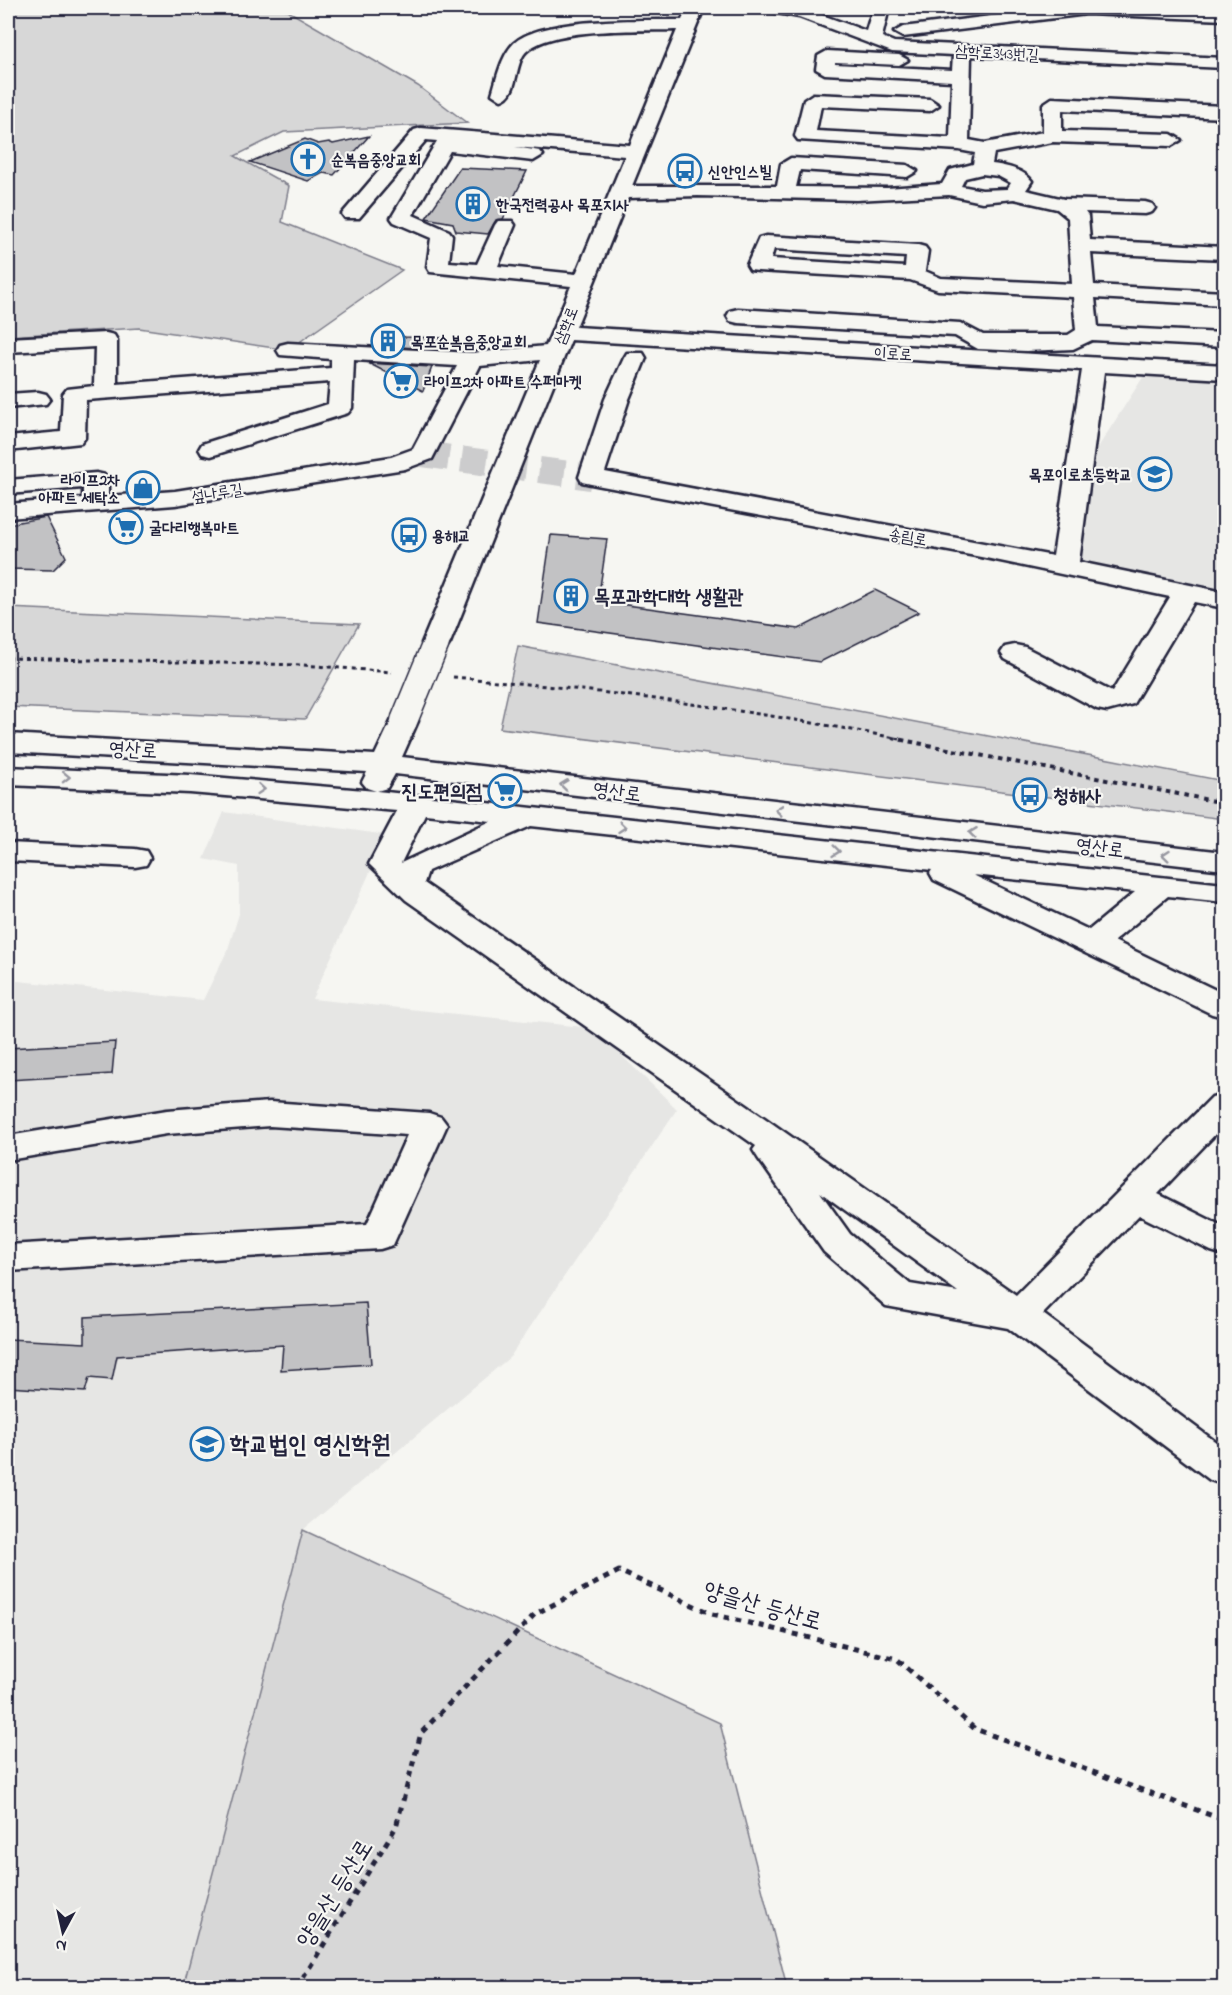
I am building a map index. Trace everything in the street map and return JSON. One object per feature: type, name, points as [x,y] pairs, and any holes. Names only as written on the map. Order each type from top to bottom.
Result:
[{"type":"street","name":"삼학로343번길","points":[[777,8],[803,13],[874,38],[892,47],[962,53],[1142,59],[1204,71]]},
{"type":"street","points":[[881,8],[874,38],[1097,9],[1116,26]]},
{"type":"street","points":[[1073,8],[1224,15]]},
{"type":"street","points":[[501,94],[518,48],[531,39],[544,34],[692,16]]},
{"type":"street","name":"삼학로","points":[[384,764],[404,721],[692,16]]},
{"type":"street","points":[[1129,42],[1142,59]]},
{"type":"street","points":[[959,144],[962,53],[1040,61],[1064,73]]},
{"type":"street","points":[[923,61],[827,56],[825,69],[962,76]]},
{"type":"street","points":[[1042,72],[1204,71],[1224,61]]},
{"type":"street","points":[[930,105],[813,100],[805,136],[959,144],[1022,181],[1014,193]]},
{"type":"street","points":[[1053,136],[1052,104],[1224,112]]},
{"type":"street","points":[[352,214],[421,134],[637,151]]},
{"type":"street","points":[[950,189],[957,174],[984,159],[1053,136],[1171,140]]},
{"type":"street","points":[[533,154],[444,145],[401,218],[442,235],[438,267],[584,281]]},
{"type":"street","points":[[785,194],[791,164],[907,171]]},
{"type":"street","points":[[620,192],[697,190],[899,196],[950,189],[964,194],[1001,197],[1014,193],[1064,205],[1145,208]]},
{"type":"street","points":[[1064,205],[1078,216],[1087,333]]},
{"type":"street","points":[[485,271],[505,225]]},
{"type":"street","points":[[914,274],[918,251],[766,242],[758,265],[914,274],[938,284],[1083,291],[1133,273],[1224,298]]},
{"type":"street","points":[[1082,246],[1224,253]]},
{"type":"street","points":[[738,316],[960,330],[978,342],[1026,344],[1073,342],[1087,333],[1224,340]]},
{"type":"street","points":[[8,345],[106,340],[105,392]]},
{"type":"street","name":"이로로","points":[[342,363],[472,360],[559,342],[1094,364],[1224,372]]},
{"type":"street","points":[[288,350],[342,363]]},
{"type":"street","name":"송림로","points":[[635,358],[617,399],[591,477],[1065,566],[1224,600]]},
{"type":"street","name":"섶나루길","points":[[8,511],[175,498],[396,464],[423,454],[472,360]]},
{"type":"street","points":[[8,444],[73,438],[75,394],[342,363]]},
{"type":"street","points":[[211,449],[340,408],[342,363]]},
{"type":"street","points":[[1065,566],[1094,364]]},
{"type":"street","points":[[8,401],[38,399]]},
{"type":"street","points":[[8,487],[96,480],[95,504]]},
{"type":"street","points":[[1015,653],[1107,703],[1123,698],[1185,592]]},
{"type":"street","name":"영산로","points":[[8,743],[384,764],[1224,861]]},
{"type":"street","points":[[370,799],[384,764]]},
{"type":"street","name":"영산로","points":[[8,776],[79,777],[228,786],[370,799],[1224,893]]},
{"type":"street","points":[[415,804],[384,864],[408,885],[754,1127],[1017,1316],[1224,1469]]},
{"type":"street","points":[[408,885],[414,866],[529,816]]},
{"type":"street","points":[[8,852],[135,858]]},
{"type":"street","points":[[917,860],[984,889],[1224,1007]]},
{"type":"street","points":[[1092,943],[1163,885]]},
{"type":"street","points":[[1017,1316],[1224,1105]]},
{"type":"street","points":[[8,1148],[167,1122],[270,1114],[429,1125],[380,1236],[8,1258]]},
{"type":"street","points":[[754,1127],[837,1243],[898,1296],[1017,1316]]},
{"type":"street","points":[[1134,1197],[1224,1242]]},
{"type":"path","points":[[8,658],[291,665],[395,673]]},
{"type":"path","points":[[442,676],[534,684],[776,716],[1224,803]]},
{"type":"path","name":"양을산 등산로","points":[[297,1988],[396,1827],[421,1732],[535,1614],[619,1571],[712,1614],[897,1659],[975,1729],[1224,1820]]},
{"type":"shaded area","points":[[8,8],[283,8],[418,86],[467,123],[284,132],[235,156],[289,186],[282,222],[402,270],[288,350],[139,328],[8,336]]},
{"type":"shaded area","name":"목포이로초등학교","points":[[1145,374],[1224,379],[1224,591],[1076,561],[1088,463]]},
{"type":"shaded area","points":[[8,608],[359,624],[305,719],[8,707]]},
{"type":"shaded area","points":[[518,646],[1224,781],[1224,819],[500,728]]},
{"type":"shaded area","name":"학교법인 영신학원","points":[[224,812],[387,835],[312,999],[593,1028],[677,1109],[510,1357],[303,1530],[183,1987],[8,1988],[8,980],[203,1000],[228,949],[239,914],[239,866],[204,859]]},
{"type":"shaded area","points":[[303,1530],[720,1723],[787,1987],[183,1987]]},
{"type":"building","name":"순복음중앙교회","points":[[369,136],[334,175],[323,173],[308,181],[250,162],[305,139],[318,144],[329,142],[333,144]]},
{"type":"building","name":"한국전력공사 목포지사","points":[[460,168],[527,171],[503,219],[496,220],[488,234],[456,231],[453,223],[426,218]]},
{"type":"building","points":[[383,331],[405,337],[443,338],[439,349],[376,346]]},
{"type":"building","points":[[368,363],[432,367],[423,391]]},
{"type":"building","points":[[46,517],[66,557],[53,570],[8,569],[8,524]]},
{"type":"building","name":"목포과학대학 생활관","points":[[551,535],[607,539],[598,601],[799,629],[875,590],[919,612],[820,662],[538,623]]},
{"type":"building","points":[[115,1042],[112,1074],[8,1080],[8,1048]]},
{"type":"building","points":[[366,1303],[371,1364],[281,1370],[283,1345],[117,1356],[112,1380],[89,1378],[85,1392],[8,1387],[8,1339],[85,1343],[85,1317]]},
{"type":"tunnel","points":[[423,454],[591,477]]},
{"type":"place","name":"순복음중앙교회","points":[[308,159]]},
{"type":"place","name":"신안인스빌","points":[[685,171]]},
{"type":"place","name":"한국전력공사 목포지사","points":[[473,204]]},
{"type":"place","name":"목포순복음중앙교회","points":[[388,341]]},
{"type":"place","name":"라이프2차 아파트 수퍼마켓","points":[[401,381]]},
{"type":"place","name":"목포이로초등학교","points":[[1155,474]]},
{"type":"place","name":"라이프2차 아파트 세탁소","points":[[143,488]]},
{"type":"place","name":"굴다리행복마트","points":[[126,527]]},
{"type":"place","name":"용해교","points":[[409,535]]},
{"type":"place","name":"목포과학대학 생활관","points":[[571,596]]},
{"type":"place","name":"진도편의점","points":[[505,791]]},
{"type":"place","name":"청해사","points":[[1030,795]]},
{"type":"place","name":"학교법인 영신학원","points":[[207,1444]]}]
